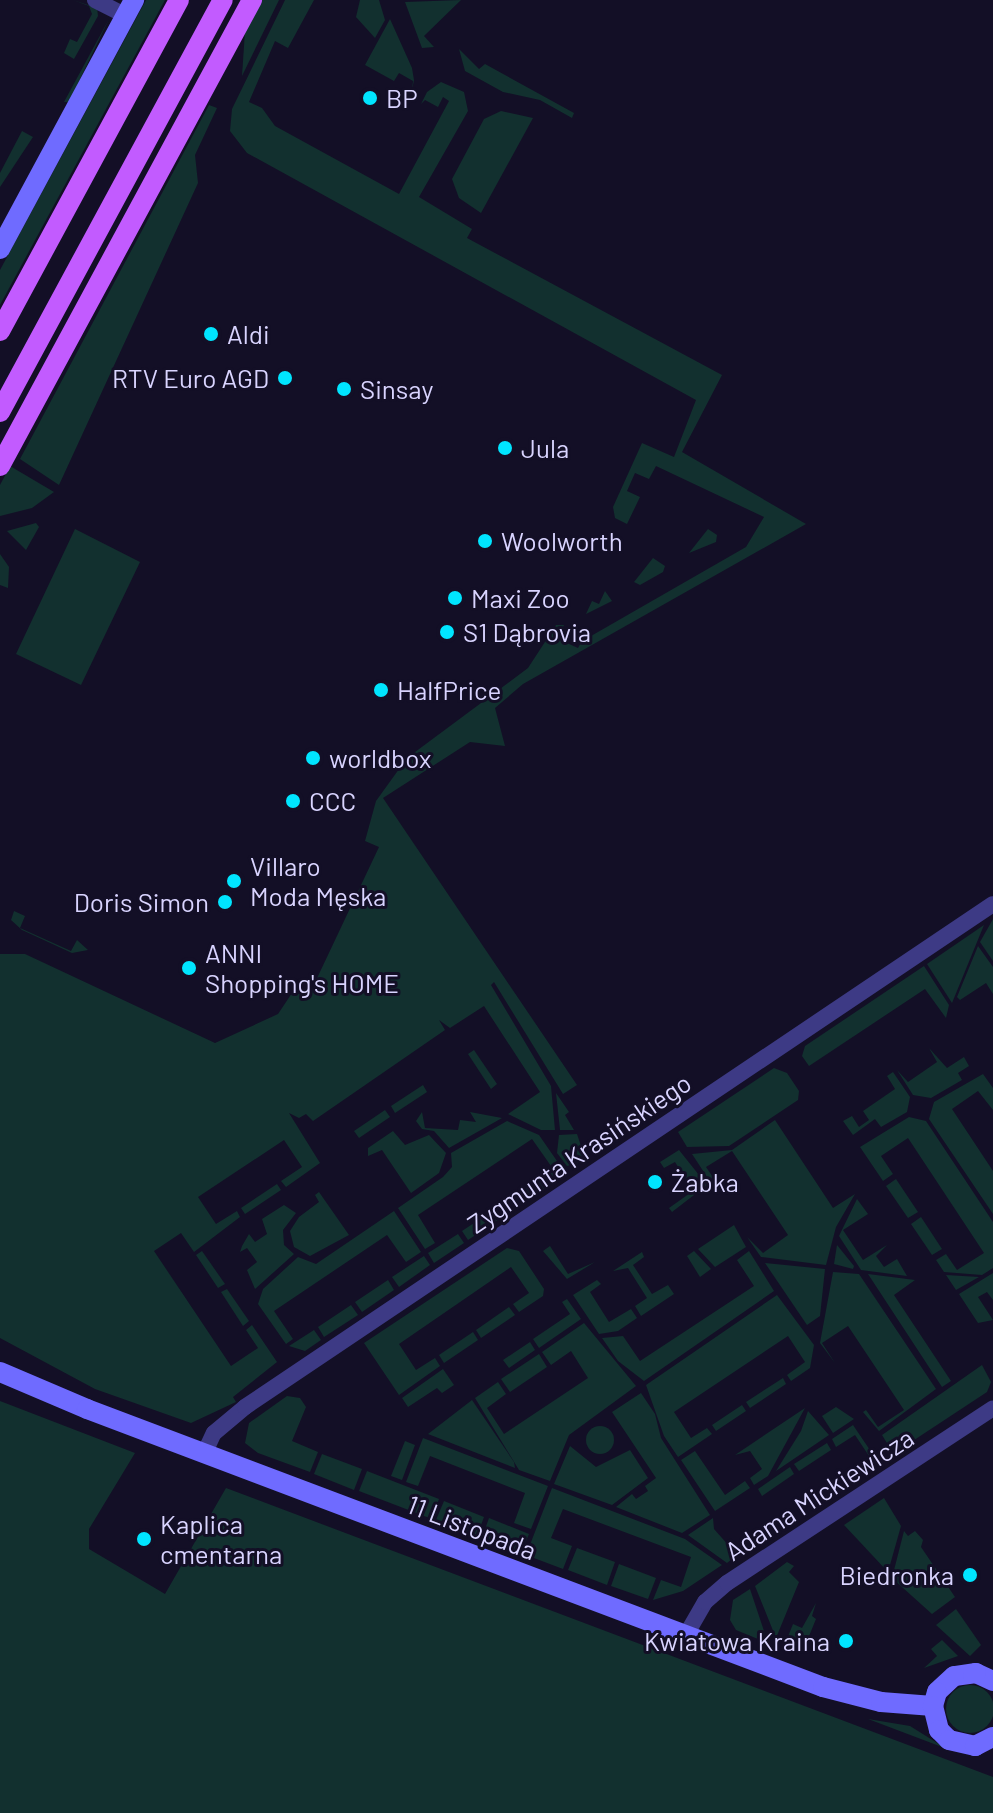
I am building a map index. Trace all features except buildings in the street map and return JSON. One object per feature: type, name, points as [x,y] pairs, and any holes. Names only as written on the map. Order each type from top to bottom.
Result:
[{"type":"main road","points":[[0,331],[179,0]]},
{"type":"main road","points":[[0,412],[223,0]]},
{"type":"main road","points":[[0,466],[252,0]]},
{"type":"street","points":[[0,249],[130,8],[95,0]]},
{"type":"street","name":"Zygmunta Krasińskiego","points":[[204,1454],[214,1433],[234,1415],[993,904]]},
{"type":"street","name":"11 Listopada","points":[[0,1372],[204,1454],[841,1693],[933,1706]]},
{"type":"street","name":"Adama Mickiewicza","points":[[686,1635],[718,1589],[993,1408]]},
{"type":"street","points":[[990,1676],[954,1676],[937,1692],[933,1706],[939,1730],[949,1740],[975,1746],[993,1737]]},
{"type":"green space","points":[[73,0],[97,8],[98,16],[74,59],[64,53],[70,39],[77,42],[92,14],[89,6]]},
{"type":"green space","points":[[146,0],[165,0],[0,305],[0,270]]},
{"type":"green space","points":[[260,0],[279,0],[242,76],[245,31]]},
{"type":"green space","points":[[285,0],[314,0],[288,48],[275,41],[249,102],[262,108],[275,126],[399,194],[449,101],[443,97],[438,107],[425,100],[421,104],[427,92],[441,82],[464,92],[468,111],[419,197],[472,229],[467,238],[722,375],[682,452],[806,524],[523,684],[495,708],[505,746],[470,742],[383,798],[577,1085],[563,1094],[494,982],[491,985],[551,1086],[555,1130],[541,1130],[508,1114],[540,1092],[484,1006],[450,1028],[439,1020],[445,1030],[313,1121],[306,1114],[299,1118],[289,1113],[320,1163],[286,1187],[281,1181],[302,1167],[284,1140],[198,1197],[216,1224],[237,1211],[240,1217],[194,1252],[181,1233],[154,1251],[231,1366],[258,1348],[246,1330],[252,1325],[277,1362],[233,1397],[236,1402],[191,1423],[95,1389],[0,1338],[0,954],[25,954],[215,1043],[278,1014],[296,987],[310,993],[379,847],[365,841],[376,801],[407,758],[528,668],[556,625],[564,625],[558,639],[578,648],[585,635],[591,636],[746,547],[764,517],[656,466],[649,479],[635,473],[627,491],[640,497],[627,524],[615,518],[613,507],[642,443],[674,457],[696,400],[247,153],[230,131],[232,109]]},
{"type":"green space","points":[[360,0],[379,0],[385,20],[375,38],[356,17]]},
{"type":"green space","points":[[461,0],[424,36],[434,47],[422,48],[405,2]]},
{"type":"green space","points":[[109,19],[69,102],[64,102]]},
{"type":"green space","points":[[390,19],[412,68],[414,80],[412,90],[413,81],[399,73],[394,81],[365,65]]},
{"type":"green space","points":[[459,49],[479,69],[485,64],[574,113],[572,118],[540,100],[503,92],[465,71]]},
{"type":"green space","points":[[209,105],[217,108],[195,155],[198,183],[59,485],[20,459]]},
{"type":"green space","points":[[501,111],[533,118],[481,213],[459,198],[452,179],[484,119]]},
{"type":"green space","points":[[22,131],[33,137],[0,187],[0,173]]},
{"type":"green space","points":[[10,466],[54,492],[32,508],[0,516],[0,485]]},
{"type":"green space","points":[[36,523],[39,527],[26,550],[7,531]]},
{"type":"green space","points":[[75,529],[140,562],[81,685],[16,654]]},
{"type":"green space","points":[[708,529],[717,535],[716,542],[689,553]]},
{"type":"green space","points":[[0,554],[9,567],[8,588],[0,585]]},
{"type":"green space","points":[[653,558],[665,566],[663,572],[640,585],[634,582]]},
{"type":"green space","points":[[605,591],[612,601],[586,614],[592,601],[599,604]]},
{"type":"green space","points":[[14,911],[25,916],[20,928],[71,951],[77,940],[88,950],[72,953],[22,930],[11,920]]},
{"type":"green space","points":[[993,919],[993,961],[980,942]]},
{"type":"green space","points":[[984,925],[952,1003],[927,964]]},
{"type":"green space","points":[[978,946],[993,967],[993,994],[986,983],[960,1000],[957,997]]},
{"type":"green space","points":[[924,966],[949,1005],[946,1018],[925,989],[809,1066],[802,1056],[805,1046]]},
{"type":"green space","points":[[929,1048],[947,1068],[964,1057],[969,1066],[958,1073],[962,1080],[931,1098],[913,1095],[897,1070],[908,1082],[937,1062]]},
{"type":"green space","points":[[474,1050],[497,1084],[491,1089],[468,1054]]},
{"type":"green space","points":[[774,1068],[787,1073],[799,1091],[798,1100],[729,1146],[687,1147],[678,1132]]},
{"type":"green space","points":[[893,1072],[910,1097],[907,1112],[881,1127],[875,1119],[853,1135],[843,1121],[852,1116],[859,1127],[869,1120],[863,1111],[895,1089],[887,1076]]},
{"type":"green space","points":[[983,1074],[993,1088],[993,1110],[978,1091],[952,1109],[993,1171],[993,1214],[929,1119],[934,1102]]},
{"type":"green space","points":[[423,1085],[427,1092],[395,1113],[391,1106]]},
{"type":"green space","points":[[556,1093],[569,1112],[565,1115],[574,1130],[560,1130]]},
{"type":"green space","points":[[385,1110],[390,1117],[359,1138],[354,1131]]},
{"type":"green space","points":[[422,1112],[425,1128],[458,1130],[460,1120],[476,1122],[470,1112],[502,1118],[449,1148],[434,1131],[422,1129],[416,1121]]},
{"type":"green space","points":[[909,1117],[926,1121],[993,1222],[993,1268],[982,1275],[944,1272],[936,1260],[946,1254],[957,1270],[984,1253],[908,1138],[881,1156],[893,1174],[883,1181],[860,1147]]},
{"type":"green space","points":[[775,1120],[833,1208],[855,1194],[836,1227],[826,1265],[761,1257],[747,1237],[763,1253],[788,1235],[732,1151],[706,1167],[719,1186],[715,1189],[692,1154],[732,1150]]},
{"type":"green space","points":[[507,1121],[539,1135],[557,1161],[551,1166],[532,1139],[418,1215],[435,1243],[425,1249],[398,1208],[443,1177],[452,1167],[451,1153]]},
{"type":"green space","points":[[393,1131],[405,1145],[429,1135],[446,1153],[439,1173],[411,1193],[382,1150],[368,1156],[368,1148]]},
{"type":"green space","points":[[577,1134],[586,1161],[567,1166],[557,1153],[559,1135]]},
{"type":"green space","points":[[679,1150],[707,1185],[672,1212],[669,1208],[693,1191],[675,1162],[664,1168],[660,1162]]},
{"type":"green space","points":[[560,1165],[566,1174],[541,1191],[535,1182]]},
{"type":"green space","points":[[896,1179],[918,1212],[908,1218],[886,1186]]},
{"type":"green space","points":[[277,1184],[281,1190],[245,1214],[241,1208]]},
{"type":"green space","points":[[531,1184],[538,1193],[505,1215],[499,1206]]},
{"type":"green space","points":[[319,1192],[349,1235],[310,1256],[294,1247],[290,1231],[299,1217],[319,1202],[315,1195]]},
{"type":"green space","points":[[857,1199],[868,1214],[843,1230],[863,1260],[887,1245],[876,1256],[884,1267],[897,1259],[907,1276],[861,1270],[839,1236]]},
{"type":"green space","points":[[284,1205],[296,1213],[283,1230],[284,1245],[294,1254],[255,1289],[247,1270],[257,1262],[247,1248],[240,1252],[242,1246],[249,1234],[255,1242],[267,1234],[262,1219]]},
{"type":"green space","points":[[495,1209],[501,1218],[468,1240],[462,1231]]},
{"type":"green space","points":[[394,1211],[421,1252],[406,1262],[387,1235],[274,1311],[293,1339],[286,1344],[258,1304],[263,1289],[298,1257],[316,1264]]},
{"type":"green space","points":[[921,1217],[942,1249],[932,1255],[911,1224]]},
{"type":"green space","points":[[734,1225],[746,1247],[715,1267],[698,1249]]},
{"type":"green space","points":[[458,1234],[464,1243],[434,1263],[428,1253]]},
{"type":"green space","points":[[837,1245],[854,1266],[853,1269],[834,1264]]},
{"type":"green space","points":[[550,1246],[568,1274],[595,1262],[567,1279],[543,1251]]},
{"type":"green space","points":[[507,1248],[519,1251],[544,1289],[543,1296],[519,1312],[513,1304],[529,1293],[511,1267],[399,1344],[416,1370],[435,1358],[440,1366],[399,1395],[364,1343]]},
{"type":"green space","points":[[202,1251],[225,1284],[218,1288],[196,1255]]},
{"type":"green space","points":[[694,1251],[711,1269],[700,1277],[687,1256]]},
{"type":"green space","points":[[749,1251],[774,1291],[644,1381],[618,1361],[602,1338],[623,1336],[640,1361],[754,1286],[737,1260]]},
{"type":"green space","points":[[642,1252],[644,1257],[633,1265],[652,1294],[668,1285],[674,1294],[641,1316],[635,1306],[647,1298],[628,1268],[613,1271]]},
{"type":"green space","points":[[424,1256],[430,1265],[399,1287],[392,1277]]},
{"type":"green space","points":[[765,1263],[825,1269],[820,1316],[807,1325]]},
{"type":"green space","points":[[833,1272],[859,1274],[936,1389],[879,1431],[863,1412],[866,1410],[878,1427],[904,1410],[848,1326],[822,1343],[835,1363],[820,1343]]},
{"type":"green space","points":[[993,1273],[993,1300],[987,1292],[978,1297],[993,1320],[978,1323],[959,1294]]},
{"type":"green space","points":[[868,1274],[915,1280],[894,1295],[951,1381],[942,1387]]},
{"type":"green space","points":[[946,1275],[979,1277],[956,1290]]},
{"type":"green space","points":[[388,1280],[394,1290],[362,1312],[355,1302]]},
{"type":"green space","points":[[597,1280],[601,1284],[590,1292],[609,1322],[631,1309],[637,1318],[618,1331],[599,1334],[573,1295]]},
{"type":"green space","points":[[227,1289],[249,1321],[243,1326],[221,1292]]},
{"type":"green space","points":[[777,1295],[814,1345],[810,1368],[791,1381],[787,1375],[805,1362],[788,1336],[674,1412],[691,1438],[707,1428],[712,1434],[678,1457],[664,1436],[646,1385]]},
{"type":"green space","points":[[567,1299],[581,1319],[539,1348],[533,1339],[570,1314],[562,1302]]},
{"type":"green space","points":[[351,1305],[358,1315],[324,1337],[318,1327]]},
{"type":"green space","points":[[509,1307],[515,1315],[481,1338],[476,1330]]},
{"type":"green space","points":[[584,1323],[636,1386],[569,1435],[550,1481],[519,1470],[475,1398],[498,1382],[506,1394],[487,1408],[504,1434],[588,1378],[571,1351],[551,1365],[542,1352]]},
{"type":"green space","points":[[314,1330],[321,1340],[305,1351],[289,1346]]},
{"type":"green space","points":[[473,1332],[478,1340],[444,1363],[439,1355]]},
{"type":"green space","points":[[530,1342],[535,1350],[509,1368],[503,1360]]},
{"type":"green space","points":[[539,1354],[547,1367],[510,1392],[501,1379]]},
{"type":"green space","points":[[982,1365],[991,1382],[987,1392],[899,1450],[890,1448],[882,1435]]},
{"type":"green space","points":[[443,1369],[454,1385],[442,1393],[437,1388],[408,1407],[402,1398]]},
{"type":"green space","points":[[783,1378],[786,1384],[750,1408],[746,1402]]},
{"type":"green space","points":[[641,1393],[655,1414],[661,1438],[710,1515],[682,1533],[616,1507],[632,1494],[636,1499],[648,1491],[645,1486],[656,1478],[612,1412]]},
{"type":"green space","points":[[287,1396],[300,1398],[306,1407],[292,1441],[318,1452],[310,1472],[258,1453],[245,1443],[249,1423]]},
{"type":"green space","points":[[472,1400],[514,1462],[515,1468],[428,1434]]},
{"type":"green space","points":[[0,1401],[135,1453],[89,1529],[89,1549],[165,1594],[226,1488],[993,1777],[993,1813],[0,1813]]},
{"type":"green space","points":[[742,1405],[746,1411],[716,1431],[712,1425]]},
{"type":"green space","points":[[836,1407],[854,1419],[833,1433],[822,1416]]},
{"type":"green space","points":[[805,1408],[768,1476],[754,1485],[750,1478],[762,1469],[750,1451],[735,1455]]},
{"type":"green space","points":[[808,1411],[829,1435],[776,1471],[801,1431]]},
{"type":"green space","points":[[853,1425],[876,1459],[873,1462],[855,1435],[836,1447],[832,1439]]},
{"type":"green space","points":[[600,1426],[610,1430],[614,1440],[610,1450],[600,1454],[590,1450],[586,1440],[590,1430]]},
{"type":"green space","points":[[423,1438],[548,1486],[531,1529],[514,1523],[525,1493],[430,1456],[418,1486],[406,1482]]},
{"type":"green space","points":[[405,1441],[415,1445],[402,1480],[391,1476]]},
{"type":"green space","points":[[827,1443],[831,1450],[799,1471],[794,1464]]},
{"type":"green space","points":[[570,1446],[596,1467],[630,1450],[648,1478],[612,1505],[554,1484]]},
{"type":"green space","points":[[695,1451],[725,1495],[745,1481],[750,1488],[715,1511],[681,1460]]},
{"type":"green space","points":[[322,1454],[362,1469],[354,1490],[314,1474]]},
{"type":"green space","points":[[790,1467],[794,1474],[762,1496],[758,1489]]},
{"type":"green space","points":[[367,1471],[439,1499],[432,1519],[359,1491]]},
{"type":"green space","points":[[552,1488],[685,1539],[722,1565],[683,1591],[653,1600],[661,1580],[681,1587],[691,1557],[563,1509],[551,1538],[572,1546],[563,1569],[526,1555]]},
{"type":"green space","points":[[884,1498],[901,1526],[888,1572],[844,1525]]},
{"type":"green space","points":[[444,1501],[484,1517],[477,1536],[436,1520]]},
{"type":"green space","points":[[489,1518],[529,1534],[521,1553],[482,1538]]},
{"type":"green space","points":[[713,1518],[714,1529],[737,1555],[727,1563],[688,1535]]},
{"type":"green space","points":[[904,1531],[908,1536],[915,1531],[923,1540],[921,1547],[955,1597],[932,1614],[892,1578]]},
{"type":"green space","points":[[577,1548],[615,1562],[607,1585],[568,1570]]},
{"type":"green space","points":[[787,1562],[794,1566],[789,1572],[799,1582],[776,1638],[755,1586]]},
{"type":"green space","points":[[619,1564],[656,1578],[648,1599],[611,1586]]},
{"type":"green space","points":[[750,1589],[768,1643],[736,1630],[730,1620],[733,1600]]},
{"type":"green space","points":[[816,1603],[812,1616],[816,1619],[805,1646],[785,1644],[793,1624],[802,1628]]},
{"type":"green space","points":[[956,1609],[981,1645],[970,1656],[936,1625]]},
{"type":"green space","points":[[942,1640],[958,1656],[924,1668],[937,1656],[931,1649]]},
{"type":"green space","points":[[970,1685],[987,1692],[994,1709],[987,1726],[970,1733],[953,1726],[946,1709],[953,1692]]},
{"type":"green space","points":[[868,1719],[910,1726],[942,1747]]},
{"type":"place","name":"BP","points":[[370,98]]},
{"type":"place","name":"Aldi","points":[[211,334]]},
{"type":"place","name":"RTV Euro AGD","points":[[285,378]]},
{"type":"place","name":"Sinsay","points":[[344,389]]},
{"type":"place","name":"Jula","points":[[505,448]]},
{"type":"place","name":"Woolworth","points":[[485,541]]},
{"type":"place","name":"Maxi Zoo","points":[[455,598]]},
{"type":"place","name":"S1 Dąbrovia","points":[[447,632]]},
{"type":"place","name":"HalfPrice","points":[[381,690]]},
{"type":"place","name":"worldbox","points":[[313,758]]},
{"type":"place","name":"CCC","points":[[293,801]]},
{"type":"place","name":"Villaro Moda Męska","points":[[234,881]]},
{"type":"place","name":"Doris Simon","points":[[225,902]]},
{"type":"place","name":"ANNI Shopping's HOME","points":[[189,968]]},
{"type":"place","name":"Żabka","points":[[655,1182]]},
{"type":"place","name":"Kaplica cmentarna","points":[[144,1539]]},
{"type":"place","name":"Biedronka","points":[[970,1575]]},
{"type":"place","name":"Kwiatowa Kraina","points":[[846,1641]]}]
